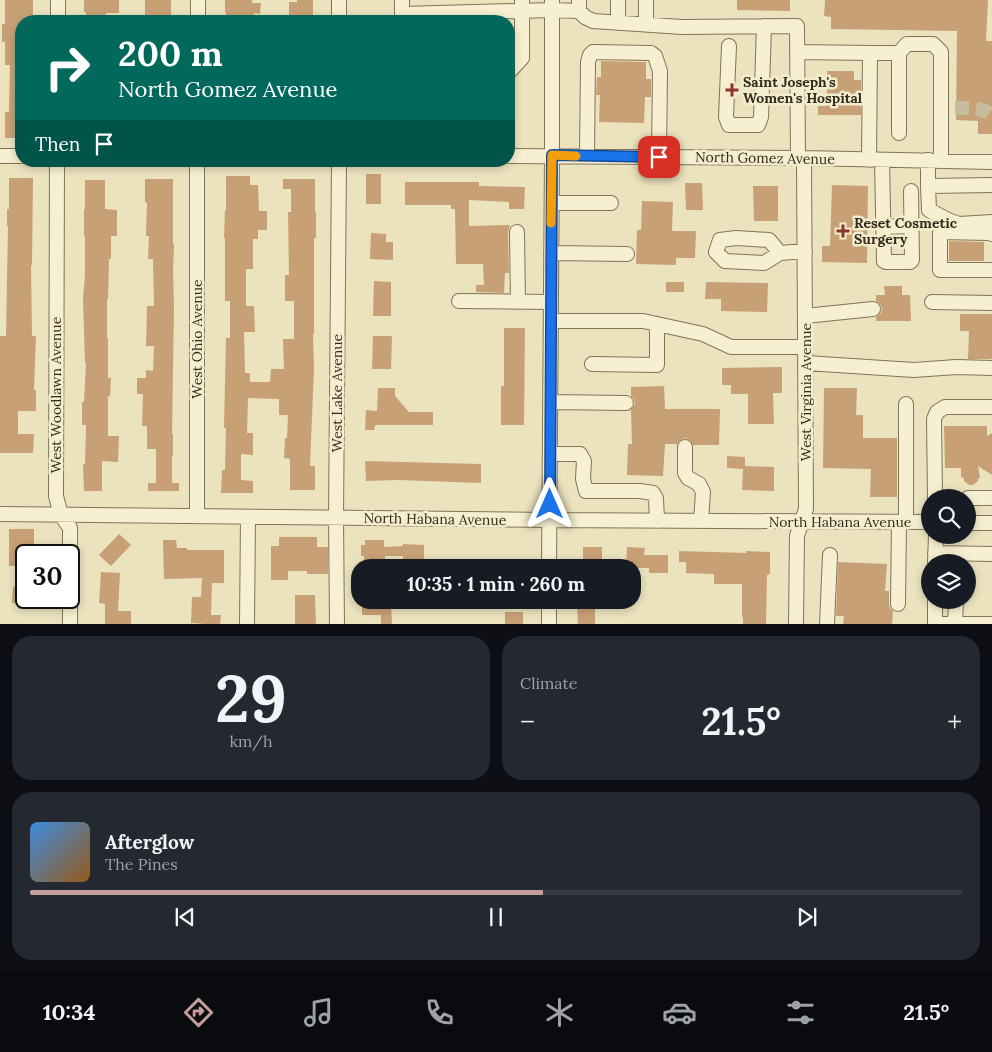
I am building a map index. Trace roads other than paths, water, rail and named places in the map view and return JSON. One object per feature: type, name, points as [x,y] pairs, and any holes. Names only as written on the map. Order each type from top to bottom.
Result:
[{"type":"street","points":[[58,0],[58,15]]},
{"type":"street","points":[[198,0],[198,15]]},
{"type":"street","points":[[339,0],[339,15]]},
{"type":"street","points":[[402,0],[402,14],[522,5],[552,5],[579,6],[585,17],[593,21],[682,27],[764,26],[761,117],[758,125],[729,125],[726,117],[729,46]]},
{"type":"street","points":[[618,0],[618,22]]},
{"type":"street","points":[[646,0],[646,24]]},
{"type":"street","points":[[515,66],[522,58],[522,5]]},
{"type":"street","points":[[549,559],[552,5]]},
{"type":"street","name":"West Virginia Avenue","points":[[764,26],[797,26],[805,251],[806,509],[797,536],[796,624]]},
{"type":"street","points":[[900,133],[899,54],[907,44],[933,44],[941,52],[941,108],[934,160],[928,186],[929,210],[958,224],[992,222]]},
{"type":"street","points":[[587,156],[588,62],[593,52],[603,52],[650,53],[655,56],[660,71],[659,157]]},
{"type":"street","points":[[797,52],[899,54]]},
{"type":"street","points":[[870,54],[876,160],[883,227],[884,261],[886,262],[910,262],[912,260],[911,191]]},
{"type":"street","points":[[941,108],[955,108]]},
{"type":"street","points":[[0,156],[15,156]]},
{"type":"street","name":"North Gomez Avenue","points":[[515,156],[801,158],[992,162]]},
{"type":"street","name":"West Woodlawn Avenue","points":[[57,167],[56,496],[61,514],[70,528],[70,624]]},
{"type":"street","name":"West Ohio Avenue","points":[[197,167],[197,516]]},
{"type":"street","name":"West Lake Avenue","points":[[338,624],[336,518],[339,167]]},
{"type":"street","points":[[928,186],[992,185]]},
{"type":"street","points":[[552,202],[611,203]]},
{"type":"street","points":[[883,227],[911,226]]},
{"type":"street","points":[[517,232],[518,302]]},
{"type":"street","points":[[992,234],[940,232],[940,270],[992,270]]},
{"type":"street","points":[[780,253],[805,251]]},
{"type":"street","points":[[551,253],[627,254]]},
{"type":"street","points":[[459,302],[551,302]]},
{"type":"street","points":[[932,302],[992,303]]},
{"type":"street","points":[[805,316],[874,309]]},
{"type":"street","points":[[551,322],[643,321],[704,334],[731,347],[805,347]]},
{"type":"street","points":[[592,364],[657,365],[657,324]]},
{"type":"street","points":[[806,363],[914,370],[956,367],[992,368]]},
{"type":"street","points":[[550,402],[626,404]]},
{"type":"street","points":[[898,604],[906,404]]},
{"type":"street","points":[[935,489],[934,419],[937,412],[945,407],[992,407]]},
{"type":"street","points":[[685,447],[685,473],[688,478],[699,484],[703,492],[701,521]]},
{"type":"street","points":[[550,454],[580,454],[584,461],[583,479],[586,491],[640,491],[653,493],[656,498],[657,521]]},
{"type":"street","points":[[976,498],[992,498]]},
{"type":"street","name":"North Habana Avenue","points":[[0,514],[921,522]]},
{"type":"street","points":[[247,624],[248,517]]},
{"type":"street","points":[[976,523],[992,523]]},
{"type":"street","points":[[827,624],[830,555]]},
{"type":"street","points":[[549,609],[549,624]]},
{"type":"street","points":[[935,609],[935,624],[992,624]]},
{"type":"street","points":[[955,624],[956,609]]},
{"type":"tunnel","points":[[955,108],[985,111],[992,116]]},
{"type":"place","name":"Saint Joseph's Women's Hospital","points":[[732,90]]},
{"type":"place","name":"Reset Cosmetic Surgery","points":[[843,231]]}]
